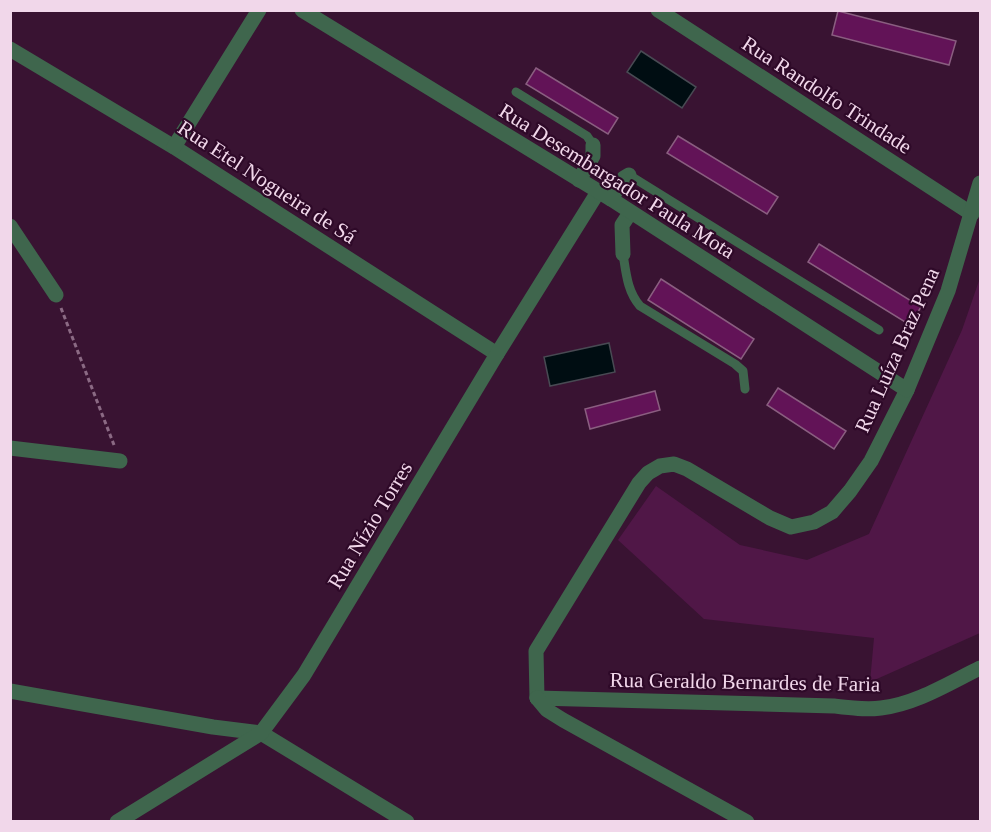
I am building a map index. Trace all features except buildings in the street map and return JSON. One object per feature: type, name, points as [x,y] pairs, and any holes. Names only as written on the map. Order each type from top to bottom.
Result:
[{"type":"street","points":[[174,147],[259,10]]},
{"type":"street","name":"Rua Desembargador Paula Mota","points":[[302,10],[605,195],[907,390]]},
{"type":"street","name":"Rua Randolfo Trindade","points":[[658,10],[972,214]]},
{"type":"street","name":"Rua Etel Nogueira de Sá","points":[[10,49],[174,147],[497,354]]},
{"type":"street","points":[[579,180],[593,156],[593,145]]},
{"type":"street","name":"Rua Nízio Torres","points":[[117,822],[261,733],[304,675],[497,354],[605,195],[629,175]]},
{"type":"street","name":"Rua Luíza Braz Pena","points":[[537,698],[536,651],[639,483],[648,473],[660,466],[674,464],[687,469],[770,518],[791,526],[814,522],[832,512],[850,491],[871,460],[907,390],[948,291],[981,183]]},
{"type":"street","points":[[623,254],[622,225],[630,213]]},
{"type":"street","points":[[10,226],[56,295]]},
{"type":"street","points":[[10,448],[120,461]]},
{"type":"street","name":"Rua Geraldo Bernardes de Faria","points":[[537,698],[822,706],[865,710],[882,708],[920,697],[981,668]]},
{"type":"street","points":[[10,691],[213,727],[261,733],[407,822]]},
{"type":"street","points":[[537,698],[547,710],[563,720],[747,822]]},
{"type":"lane","points":[[516,93],[587,136],[593,145]]},
{"type":"lane","points":[[629,175],[879,330]]},
{"type":"lane","points":[[623,254],[629,286],[633,298],[640,306],[735,364],[743,371],[745,389]]},
{"type":"path","points":[[56,295],[120,461]]},
{"type":"shaded area","points":[[641,51],[696,87],[682,108],[627,72]]},
{"type":"shaded area","points":[[980,278],[980,633],[870,682],[874,638],[704,619],[618,540],[656,486],[740,545],[807,560],[869,534],[962,330]]},
{"type":"shaded area","points":[[609,343],[615,372],[550,386],[544,357]]}]
